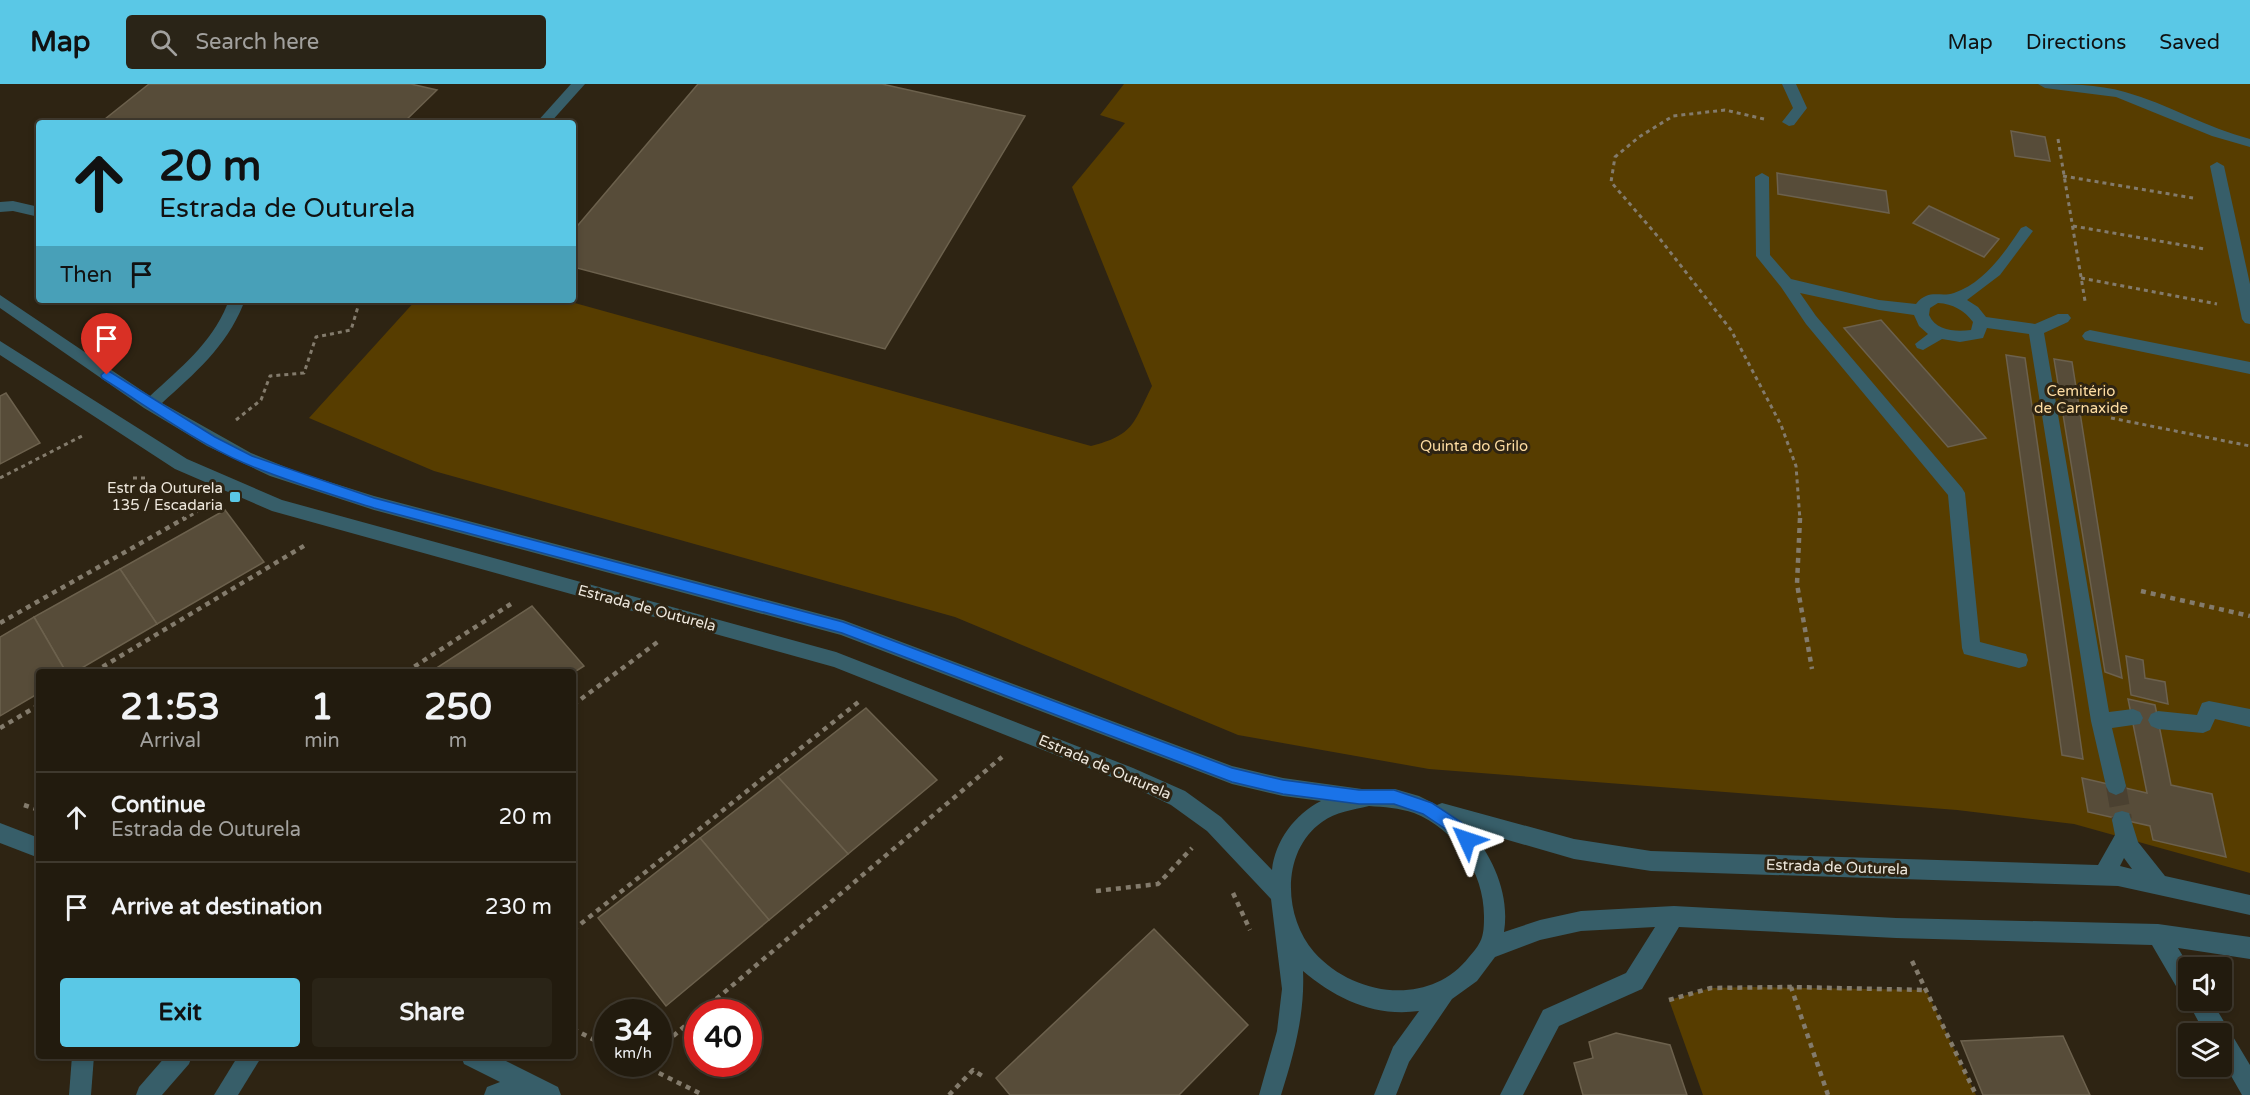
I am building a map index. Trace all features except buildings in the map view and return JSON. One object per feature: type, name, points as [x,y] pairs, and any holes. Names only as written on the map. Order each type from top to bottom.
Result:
[{"type":"street","points":[[546,120],[578,84]]},
{"type":"street","points":[[1789,84],[1800,108],[1789,122]]},
{"type":"street","points":[[2045,84],[2118,94],[2163,110],[2202,128],[2250,142]]},
{"type":"street","points":[[2217,166],[2249,314]]},
{"type":"street","points":[[1762,177],[1763,256],[1786,283],[1810,320],[1956,493],[1971,648],[2019,660]]},
{"type":"street","points":[[0,207],[13,206],[36,211]]},
{"type":"street","points":[[1953,300],[1970,294],[1992,274],[2015,250],[2026,231]]},
{"type":"street","points":[[1786,283],[1816,292],[1879,305],[1921,310]]},
{"type":"street","points":[[1981,322],[1978,334],[1961,338],[1940,333],[1926,322],[1921,310],[1923,304],[1935,298],[1953,300],[1971,308],[1981,322],[2036,330],[2063,318]]},
{"type":"street","name":"Estrada de Outurela","points":[[0,300],[91,365],[211,440],[248,459],[304,481],[374,503],[843,628],[1232,775],[1283,787],[1359,797]]},
{"type":"street","points":[[152,404],[212,346],[229,323],[234,303]]},
{"type":"street","points":[[2036,330],[2101,721],[2116,786]]},
{"type":"street","points":[[1923,344],[1940,333]]},
{"type":"street","points":[[2090,336],[2250,368]]},
{"type":"street","name":"Estrada de Outurela","points":[[3,352],[181,464],[278,506],[836,660],[1126,774],[1178,798],[1214,824],[1279,892]]},
{"type":"street","points":[[2158,720],[2203,724],[2209,709],[2250,718]]},
{"type":"street","points":[[2101,721],[2133,718]]},
{"type":"street","points":[[1270,1095],[1290,1033],[1293,987],[1287,928],[1279,892],[1284,857],[1301,828],[1326,807],[1359,797],[1394,797],[1427,808],[1455,827],[1478,853],[1492,884],[1496,917],[1488,949],[1470,976],[1443,995],[1401,1055],[1385,1095]]},
{"type":"street","name":"Estrada de Outurela","points":[[1427,808],[1574,849],[1651,861],[2104,875],[2250,905]]},
{"type":"street","points":[[2104,875],[2113,863],[2123,829],[2136,861],[2159,885]]},
{"type":"street","points":[[0,833],[36,847]]},
{"type":"street","points":[[1488,949],[1540,930],[1581,921],[1674,916],[1896,928],[2158,935],[2250,948]]},
{"type":"street","points":[[1511,1095],[1551,1018],[1634,981],[1674,916]]},
{"type":"street","points":[[1287,928],[1308,961],[1337,986],[1373,1000],[1409,1004],[1443,995]]},
{"type":"street","points":[[2158,935],[2178,968]]},
{"type":"street","points":[[2232,1057],[2250,1087]]},
{"type":"street","points":[[80,1095],[83,1059]]},
{"type":"street","points":[[147,1095],[178,1059]]},
{"type":"street","points":[[225,1095],[249,1059]]},
{"type":"street","points":[[478,1059],[542,1091]]},
{"type":"street","points":[[495,1095],[542,1091]]},
{"type":"path","points":[[1789,122],[1754,118],[1725,110],[1673,116],[1639,137],[1615,157],[1611,182],[1660,239],[1731,330],[1781,425],[1796,466],[1800,510],[1797,584],[1812,669]]},
{"type":"path","points":[[2058,140],[2090,336]]},
{"type":"path","points":[[2063,176],[2225,204]]},
{"type":"path","points":[[2073,226],[2236,255]]},
{"type":"path","points":[[2081,279],[2249,314]]},
{"type":"path","points":[[261,400],[270,376],[304,374],[316,337],[351,330],[359,303]]},
{"type":"path","points":[[2111,418],[2250,446]]},
{"type":"path","points":[[0,478],[89,432]]},
{"type":"path","points":[[0,623],[209,504]]},
{"type":"path","points":[[99,669],[312,541],[304,539]]},
{"type":"path","points":[[2141,591],[2250,616]]},
{"type":"path","points":[[411,669],[522,597]]},
{"type":"path","points":[[576,703],[667,636]]},
{"type":"path","points":[[576,928],[867,695]]},
{"type":"path","points":[[0,728],[36,707]]},
{"type":"path","points":[[717,999],[1006,753],[996,748]]},
{"type":"path","points":[[1096,891],[1158,884],[1197,843]]},
{"type":"path","points":[[1229,885],[1251,933]]},
{"type":"path","points":[[1896,928],[1976,1095]]},
{"type":"path","points":[[1791,987],[1828,1095]]},
{"type":"path","points":[[1669,1000],[1711,988],[1926,990]]},
{"type":"path","points":[[672,1036],[684,1026]]},
{"type":"path","points":[[576,1031],[594,1040]]},
{"type":"path","points":[[949,1095],[973,1070],[984,1077]]},
{"type":"path","points":[[667,1077],[703,1095]]},
{"type":"green space","name":"Quinta do Grilo","points":[[1124,84],[2250,84],[2250,873],[2074,824],[1957,810],[1429,769],[1238,735],[955,617],[434,471],[309,418],[413,303],[575,303],[1091,446],[1105,442],[1124,432],[1136,419],[1152,386],[1072,187],[1125,123],[1100,115]]},
{"type":"green space","points":[[1711,988],[1926,990],[1976,1095],[1703,1095],[1669,1000]]},
{"type":"tunnel","points":[[2116,786],[2122,820]]},
{"type":"place","name":"Estr da Outurela 135 / Escadaria","points":[[235,497]]},
{"type":"route","points":[[107,375],[211,440],[248,459],[304,481],[374,503],[843,628],[1002,687],[1150,746],[1232,775],[1283,787],[1359,797],[1394,797],[1427,808],[1455,827],[1467,840]]},
{"type":"park label","name":"Cemitério de Carnaxide","points":[[2081,400]]}]
